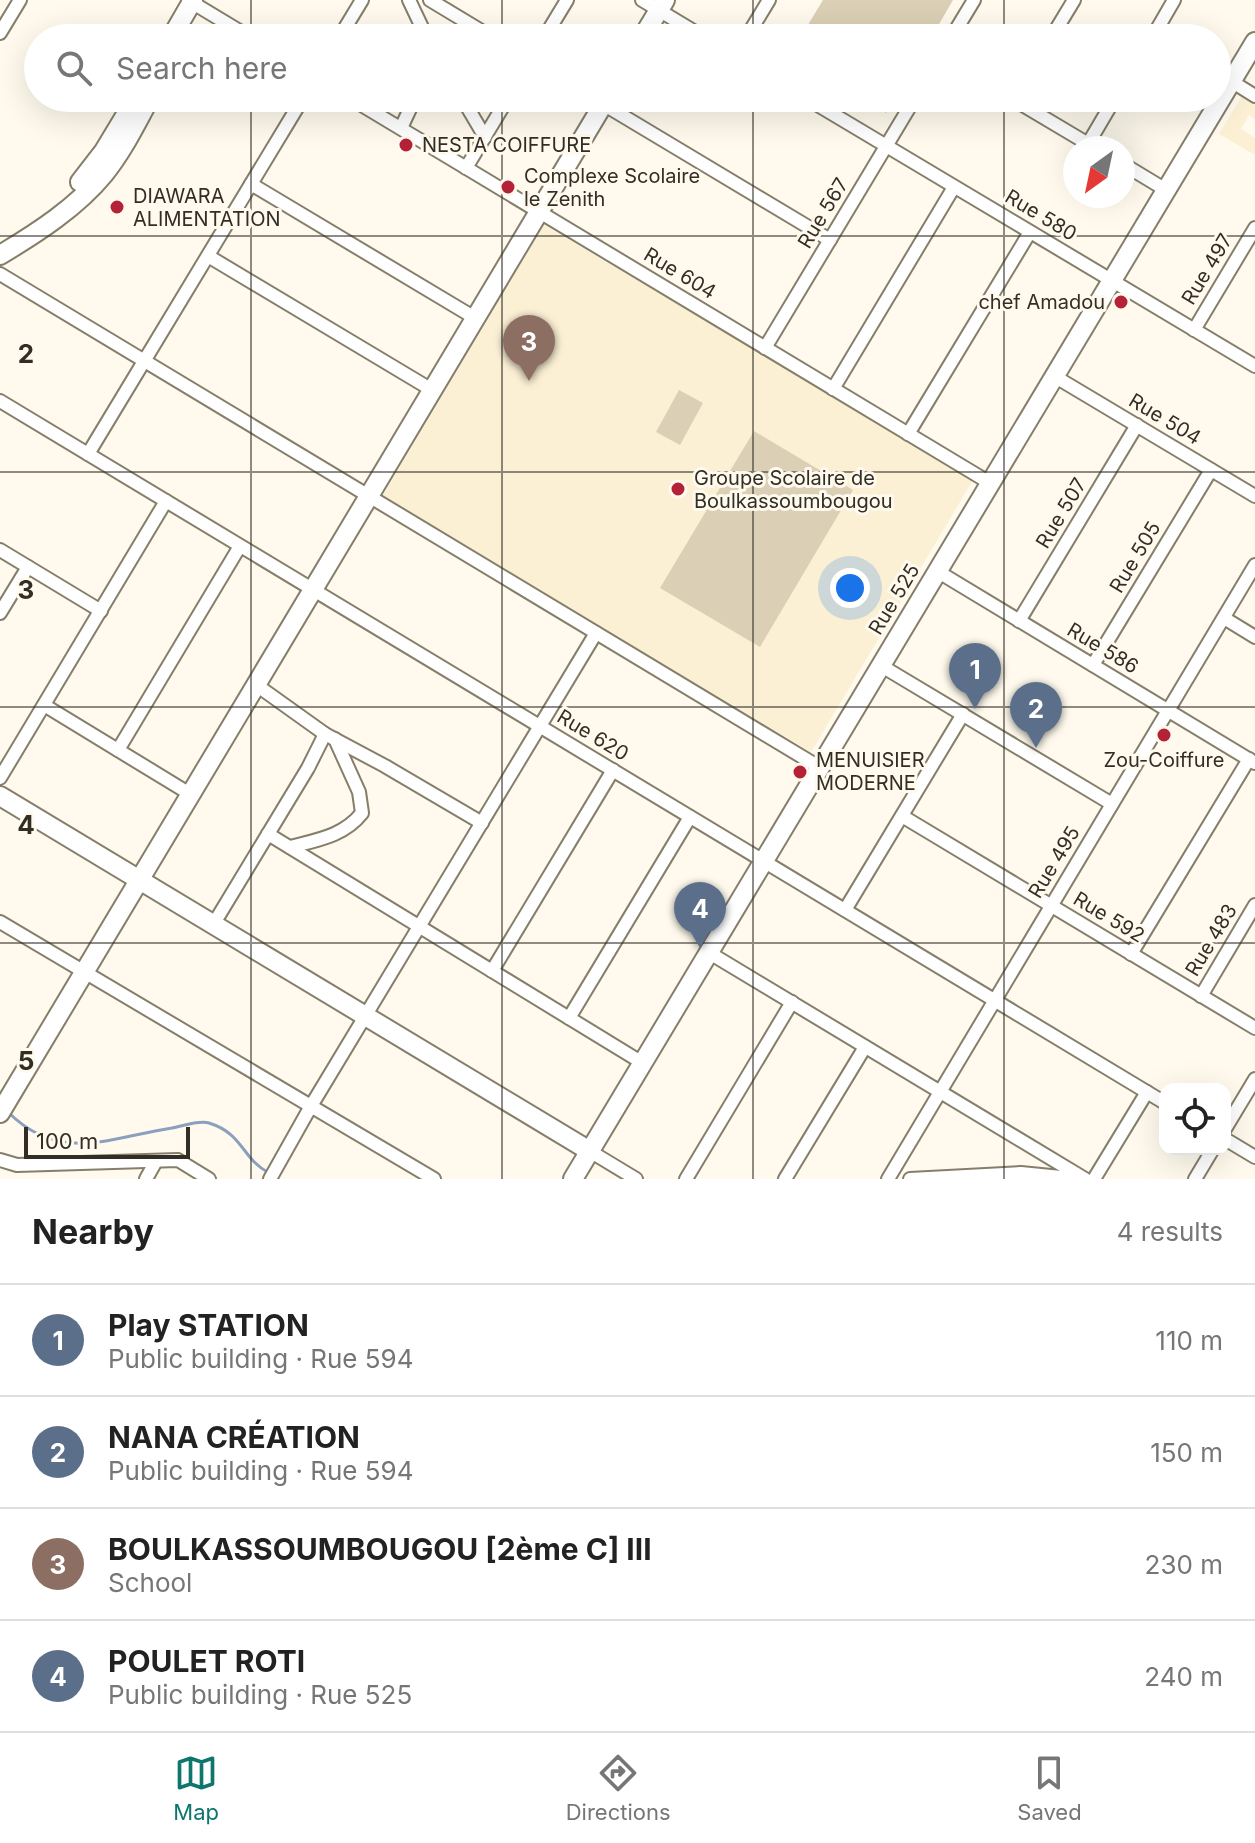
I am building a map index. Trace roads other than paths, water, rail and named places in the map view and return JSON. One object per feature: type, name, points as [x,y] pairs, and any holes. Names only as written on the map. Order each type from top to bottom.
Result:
[{"type":"street","points":[[347,24],[362,0]]},
{"type":"street","points":[[409,0],[420,24]]},
{"type":"street","points":[[430,0],[470,24]]},
{"type":"street","points":[[552,24],[567,0]]},
{"type":"street","points":[[642,0],[662,5],[687,24]]},
{"type":"street","points":[[754,24],[769,0]]},
{"type":"street","points":[[959,24],[974,0]]},
{"type":"street","points":[[1059,24],[1074,0]]},
{"type":"street","points":[[1160,24],[1174,0]]},
{"type":"street","points":[[0,33],[16,1]]},
{"type":"street","points":[[181,24],[196,2]]},
{"type":"street","points":[[189,24],[196,2]]},
{"type":"street","points":[[196,2],[230,24]]},
{"type":"street","points":[[650,24],[662,5]]},
{"type":"street","name":"Rue 525","points":[[1231,81],[1255,42]]},
{"type":"street","points":[[1231,81],[1255,96]]},
{"type":"street","points":[[0,242],[58,202],[84,179],[127,112]]},
{"type":"street","points":[[0,255],[38,231],[93,186],[117,157],[142,112]]},
{"type":"street","points":[[88,454],[295,112]]},
{"type":"street","name":"Rue 604","points":[[374,112],[990,483]]},
{"type":"street","points":[[401,128],[408,112]]},
{"type":"street","points":[[470,112],[485,137]]},
{"type":"street","points":[[466,168],[500,112]]},
{"type":"street","points":[[0,1113],[598,112]]},
{"type":"street","points":[[623,112],[830,240]]},
{"type":"street","name":"Rue 580","points":[[829,112],[1255,366]]},
{"type":"street","name":"Rue 567","points":[[765,348],[907,112]]},
{"type":"street","points":[[1035,112],[1075,136]]},
{"type":"street","points":[[1097,136],[1108,112]]},
{"type":"street","name":"Rue 525","points":[[573,1179],[1213,112]]},
{"type":"street","points":[[1135,171],[1166,190]]},
{"type":"street","points":[[251,184],[475,318]]},
{"type":"street","points":[[833,389],[954,187]]},
{"type":"street","name":"Rue 497","points":[[1194,330],[1255,228]]},
{"type":"street","points":[[908,434],[1030,232]]},
{"type":"street","points":[[208,256],[432,390]]},
{"type":"street","points":[[0,274],[819,767]]},
{"type":"street","name":"Rue 504","points":[[1054,376],[1255,496]]},
{"type":"street","name":"Rue 620","points":[[2,407],[88,454],[1159,1099]]},
{"type":"street","name":"Rue 507","points":[[1019,621],[1137,425]]},
{"type":"street","name":"Rue 505","points":[[1093,665],[1211,470]]},
{"type":"street","points":[[0,778],[166,501]]},
{"type":"street","points":[[118,750],[240,546]]},
{"type":"street","points":[[0,550],[101,611]]},
{"type":"street","name":"Rue 495","points":[[888,1179],[1255,565]]},
{"type":"street","points":[[0,613],[28,567]]},
{"type":"street","name":"Rue 586","points":[[937,571],[1252,761],[1131,954]]},
{"type":"street","points":[[1224,618],[1255,637]]},
{"type":"street","points":[[273,1174],[596,633]]},
{"type":"street","points":[[880,665],[1112,804]]},
{"type":"street","points":[[255,684],[330,737],[482,823]]},
{"type":"street","points":[[44,705],[190,794]]},
{"type":"street","points":[[845,910],[963,714]]},
{"type":"street","points":[[213,925],[330,737]]},
{"type":"street","points":[[290,847],[327,838],[353,825],[362,813],[359,792],[330,737]]},
{"type":"street","points":[[492,971],[613,770]]},
{"type":"street","points":[[0,796],[636,1179]]},
{"type":"street","name":"Rue 592","points":[[902,816],[1255,1028]]},
{"type":"street","points":[[569,1018],[690,817]]},
{"type":"street","points":[[268,834],[641,1062]]},
{"type":"street","name":"Rue 483","points":[[1201,996],[1255,905]]},
{"type":"street","points":[[0,922],[434,1179]]},
{"type":"street","points":[[708,952],[1085,1179]]},
{"type":"street","points":[[686,1179],[792,1002]]},
{"type":"street","points":[[785,1179],[865,1047]]},
{"type":"street","points":[[1231,1119],[1255,1079]]},
{"type":"street","points":[[1094,1179],[1147,1092]]},
{"type":"street","points":[[1231,1143],[1255,1157]]},
{"type":"street","points":[[1195,1179],[1209,1155]]},
{"type":"street","points":[[0,1160],[17,1165],[178,1160],[209,1179]]},
{"type":"street","points":[[146,1179],[156,1161]]},
{"type":"street","points":[[36,1179],[40,1164]]},
{"type":"street","points":[[910,1179],[1021,1173],[1085,1179]]},
{"type":"waterway","points":[[9,1113],[28,1129],[67,1143],[107,1141],[205,1122],[229,1133],[269,1173]]},
{"type":"place","name":"NESTA COIFFURE","points":[[406,145]]},
{"type":"place","name":"Complexe Scolaire le Zenith","points":[[508,187]]},
{"type":"place","name":"DIAWARA ALIMENTATION","points":[[117,207]]},
{"type":"place","name":"chef Amadou","points":[[1121,302]]},
{"type":"place","name":"BOULKASSOUMBOUGOU [2ème C] III","points":[[529,381]]},
{"type":"place","name":"Groupe Scolaire de Boulkassoumbougou","points":[[678,489]]},
{"type":"place","name":"Play STATION","points":[[975,709]]},
{"type":"place","name":"Zou-Coiffure","points":[[1164,735]]},
{"type":"place","name":"NANA CRÉATION","points":[[1036,748]]},
{"type":"place","name":"MENUISIER MODERNE","points":[[800,772]]},
{"type":"place","name":"POULET ROTI","points":[[700,948]]}]
